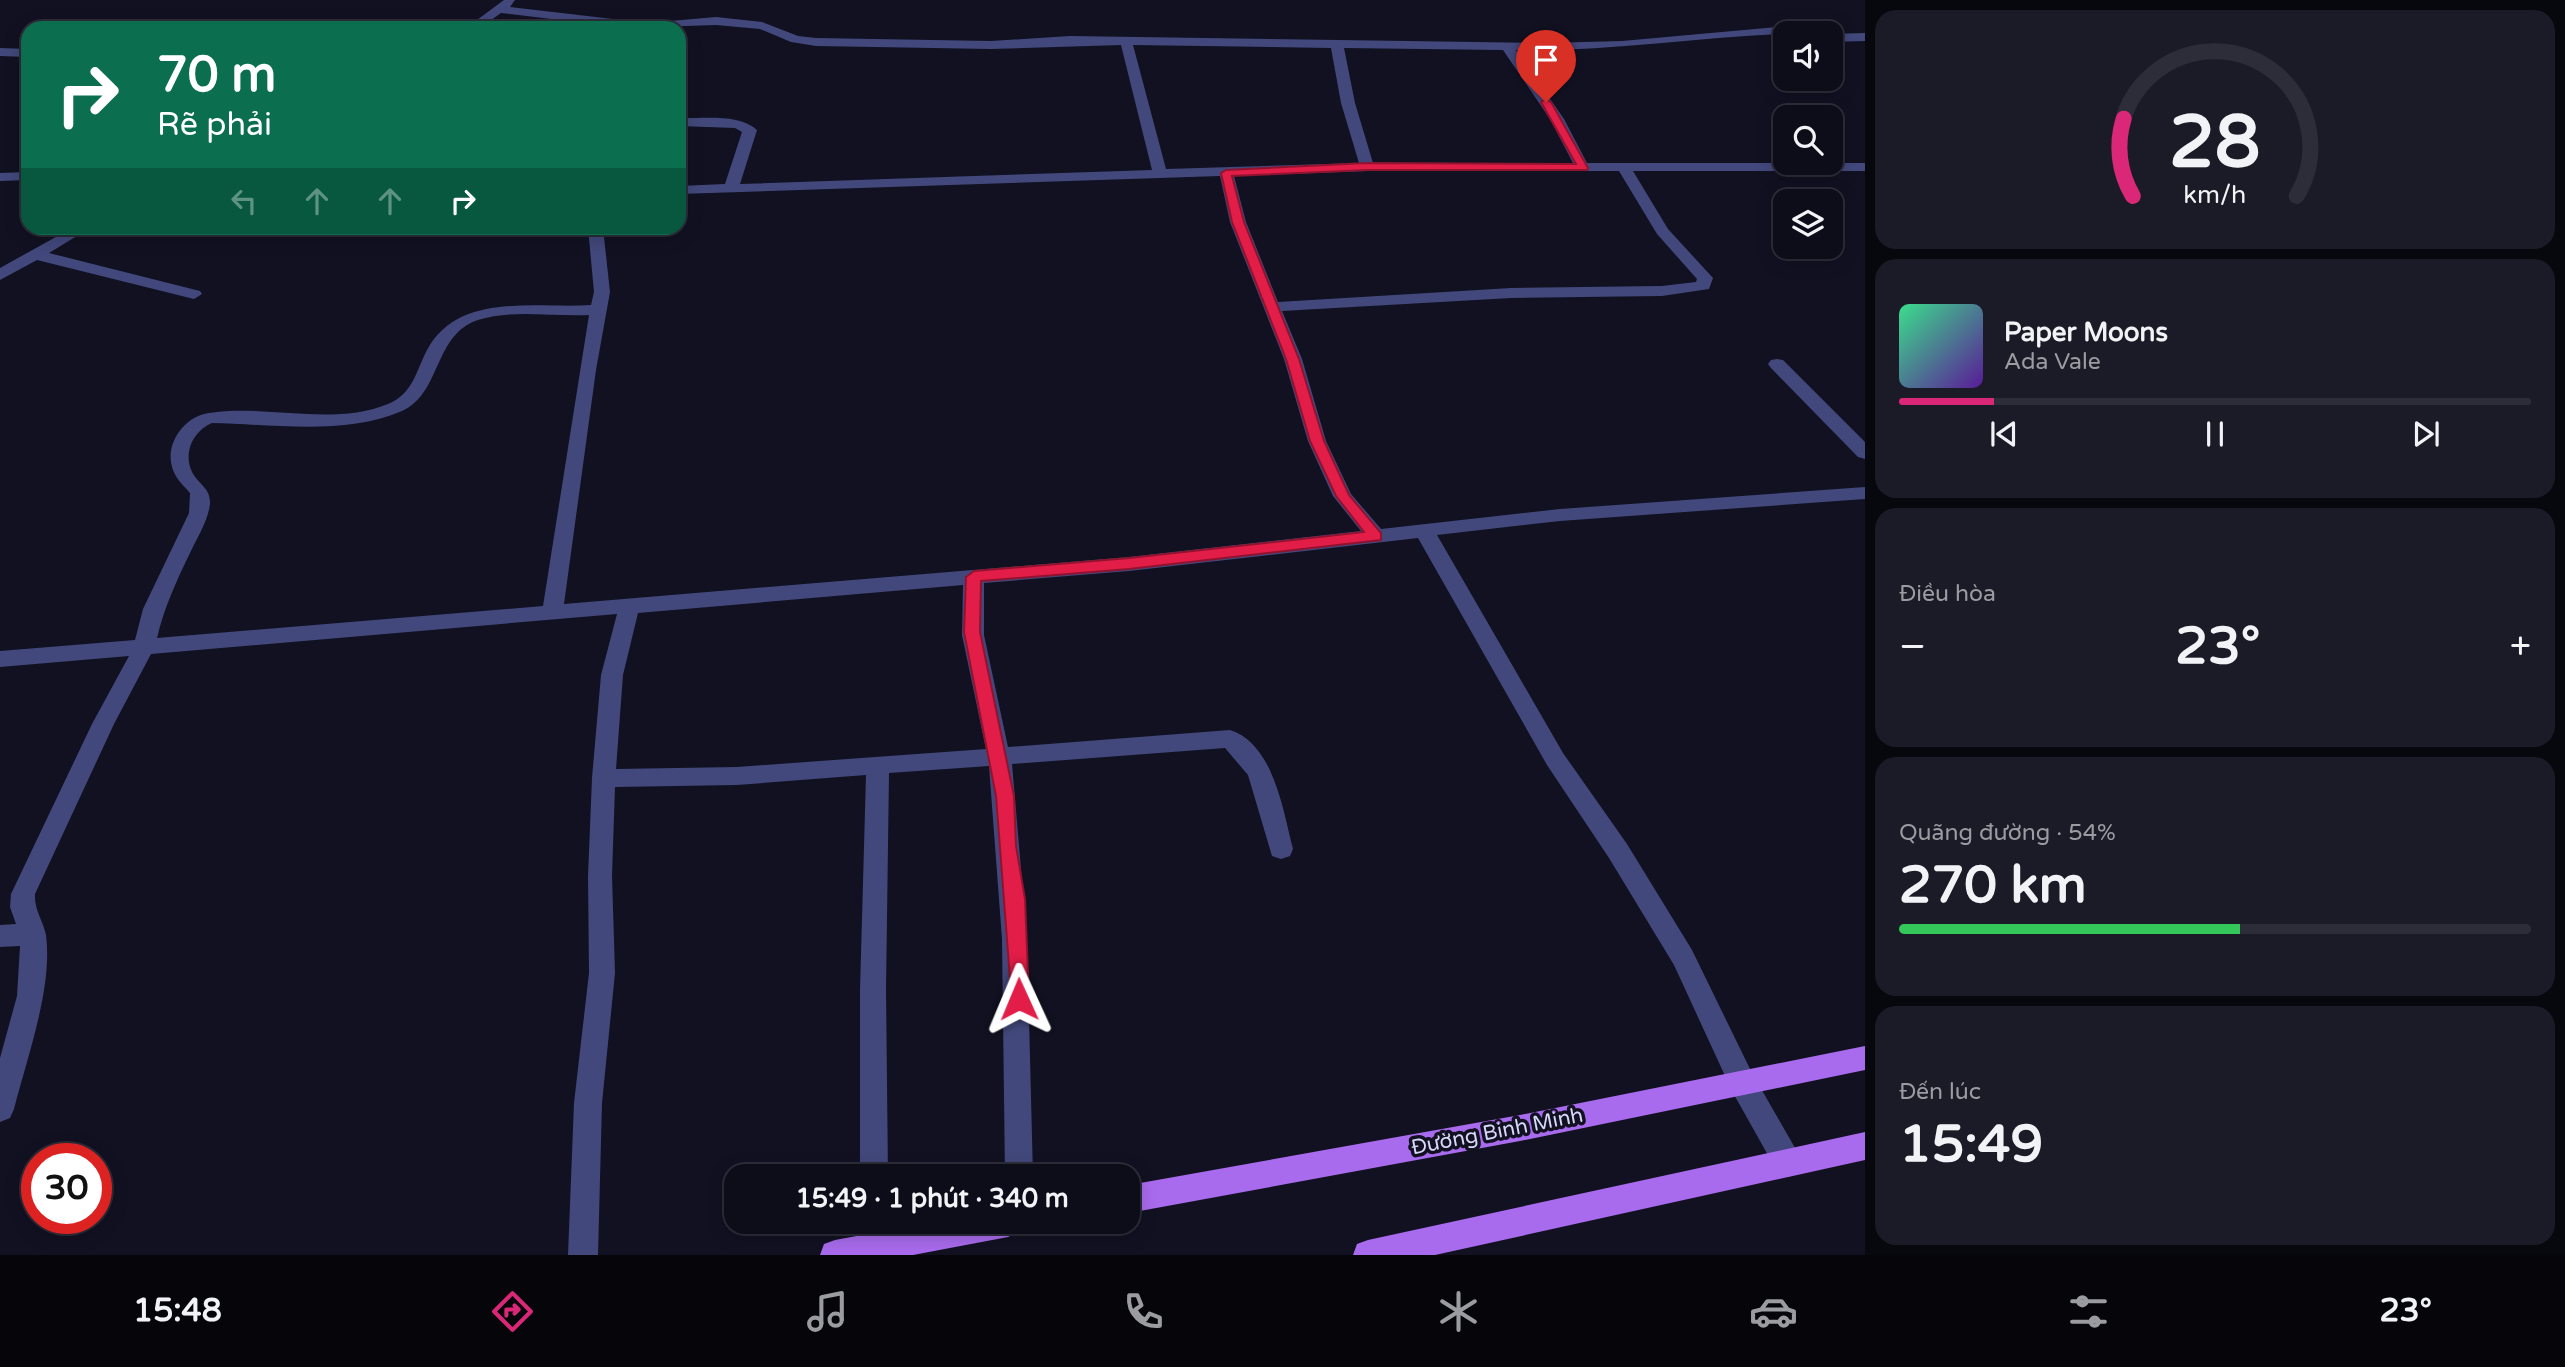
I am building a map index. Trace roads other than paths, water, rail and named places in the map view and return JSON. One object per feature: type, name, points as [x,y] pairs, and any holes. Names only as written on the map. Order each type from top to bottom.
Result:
[{"type":"main road","name":"Đường Binh Minh","points":[[1140,1197],[1520,1128],[1865,1058]]},
{"type":"main road","points":[[1368,1255],[1865,1146]]},
{"type":"main road","points":[[835,1255],[878,1234]]},
{"type":"street","points":[[482,21],[512,0]]},
{"type":"street","points":[[500,9],[598,21]]},
{"type":"street","points":[[686,24],[716,21],[762,26],[795,39],[817,42],[990,45],[1126,41],[1337,46],[1622,45],[1773,31]]},
{"type":"street","points":[[1843,38],[1865,37]]},
{"type":"street","points":[[1126,41],[1160,173]]},
{"type":"street","points":[[1337,46],[1348,103],[1367,166]]},
{"type":"street","points":[[1507,46],[1558,119],[1583,168]]},
{"type":"street","points":[[0,52],[21,53]]},
{"type":"street","points":[[686,122],[738,124],[750,130],[731,189]]},
{"type":"street","points":[[686,190],[1367,166],[1865,167]]},
{"type":"street","points":[[1270,307],[1511,293],[1662,292],[1703,286],[1705,278],[1662,231],[1625,168]]},
{"type":"street","points":[[1226,173],[1238,222],[1293,359],[1322,452],[1343,496],[1376,536]]},
{"type":"street","points":[[0,177],[21,176]]},
{"type":"street","points":[[0,275],[70,235]]},
{"type":"street","points":[[553,612],[587,370],[602,292],[596,235]]},
{"type":"street","points":[[36,255],[194,294]]},
{"type":"street","points":[[0,1109],[30,996],[33,934],[22,907],[23,894],[103,724],[144,647],[153,609],[199,513],[200,496],[196,487],[186,477],[180,454],[183,439],[190,429],[210,418],[359,417],[394,408],[421,389],[436,348],[450,330],[468,318],[489,314],[598,310]]},
{"type":"street","points":[[1777,364],[1865,453]]},
{"type":"street","points":[[0,659],[1129,564],[1560,516],[1865,494]]},
{"type":"street","points":[[1424,530],[1555,759],[1618,850],[1683,958],[1742,1082],[1788,1163]]},
{"type":"street","points":[[974,577],[972,632],[1005,796],[1007,846],[1015,899],[1019,1164]]},
{"type":"street","points":[[583,1255],[588,1103],[602,973],[600,876],[604,778],[612,675],[629,606]]},
{"type":"street","points":[[604,778],[692,778],[1230,739],[1249,757],[1266,790],[1281,849]]},
{"type":"street","points":[[874,1164],[873,990],[878,766]]},
{"type":"street","points":[[0,936],[33,934]]}]
